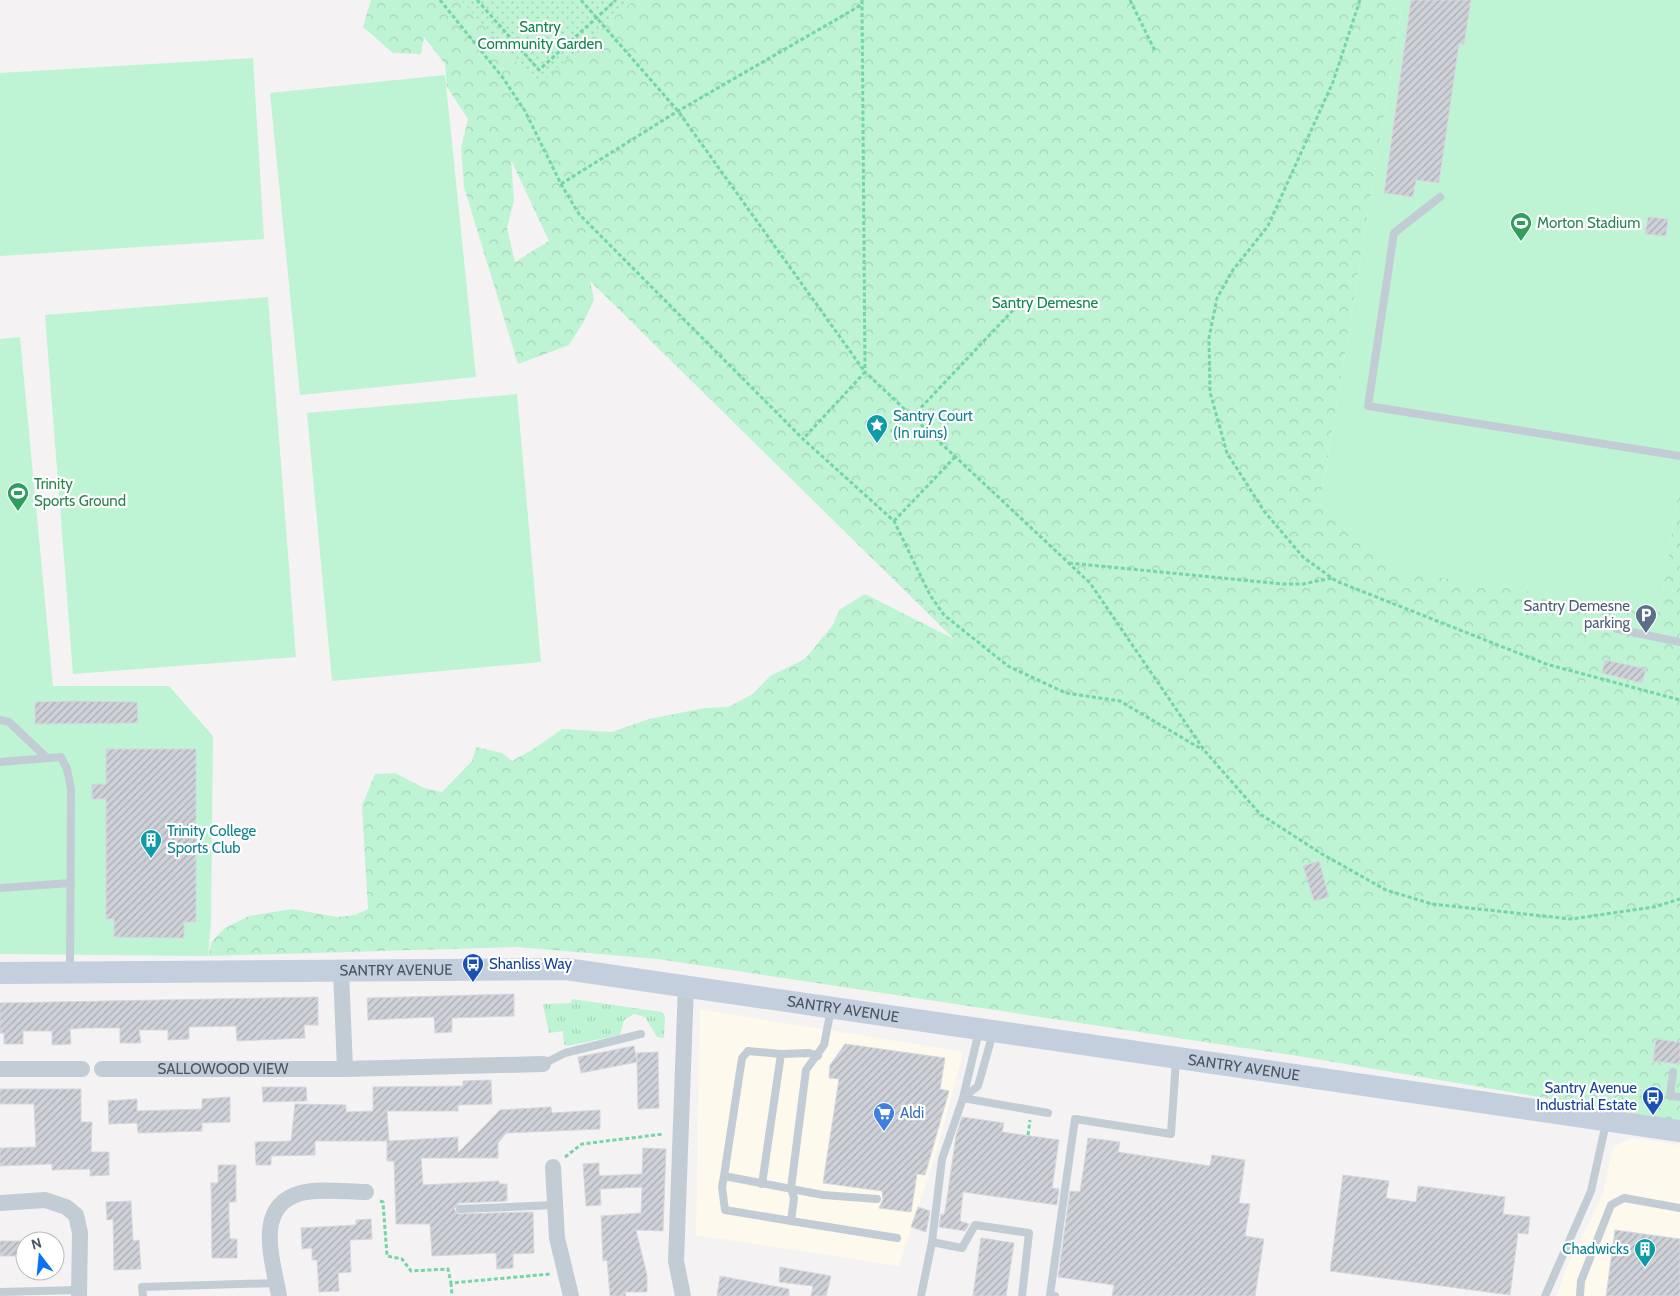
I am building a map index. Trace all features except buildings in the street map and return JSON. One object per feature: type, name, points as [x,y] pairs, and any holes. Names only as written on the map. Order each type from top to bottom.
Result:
[{"type":"main road","name":"SANTRY AVENUE","points":[[0,973],[566,969],[686,993],[832,1008],[1680,1131]]},
{"type":"street","points":[[341,971],[344,1069]]},
{"type":"street","points":[[683,1296],[676,1261],[686,993]]},
{"type":"street","name":"SALLOWOOD VIEW","points":[[102,1069],[344,1069],[542,1064]]},
{"type":"street","points":[[0,1069],[82,1069]]},
{"type":"street","points":[[553,1166],[557,1238],[571,1296]]},
{"type":"street","points":[[278,1290],[269,1241],[270,1222],[284,1199],[302,1192],[366,1192]]},
{"type":"street","points":[[0,1203],[45,1200],[66,1207],[76,1215],[80,1233],[79,1293]]},
{"type":"lane","points":[[1440,197],[1394,233],[1368,406],[1680,456]]},
{"type":"lane","points":[[1617,629],[1680,642]]},
{"type":"lane","points":[[0,720],[9,722],[47,758]]},
{"type":"lane","points":[[0,762],[61,756],[69,775],[70,972]]},
{"type":"lane","points":[[0,888],[70,883]]},
{"type":"lane","points":[[791,1221],[794,1198],[791,1188],[806,1070],[818,1056],[824,1045],[832,1008]]},
{"type":"lane","points":[[963,1098],[978,1086],[987,1030]]},
{"type":"lane","points":[[921,1296],[932,1242],[942,1159],[987,1030]]},
{"type":"lane","points":[[542,1064],[565,1053],[641,1034]]},
{"type":"lane","points":[[818,1056],[809,1053],[781,1054],[748,1051],[742,1058],[722,1187],[725,1210],[897,1238]]},
{"type":"lane","points":[[762,1184],[781,1054]]},
{"type":"lane","points":[[1055,1296],[1050,1295],[1075,1119],[1171,1134],[1176,1058]]},
{"type":"lane","points":[[1672,1072],[1670,1096],[1680,1098]]},
{"type":"lane","points":[[963,1098],[1048,1112]]},
{"type":"lane","points":[[1545,1296],[1591,1191],[1607,1121]]},
{"type":"lane","points":[[724,1176],[823,1195],[877,1199]]},
{"type":"lane","points":[[1580,1296],[1582,1280],[1611,1205],[1624,1198],[1680,1208]]},
{"type":"lane","points":[[460,1209],[555,1205]]},
{"type":"lane","points":[[932,1242],[962,1248],[975,1225],[1029,1233],[1022,1296]]},
{"type":"lane","points":[[142,1296],[142,1287],[278,1290]]},
{"type":"lane","points":[[0,1292],[79,1293]]},
{"type":"path","points":[[440,0],[502,78],[525,111],[561,184],[579,214],[803,439],[894,521],[930,595],[944,615],[1008,666],[1066,693],[1120,701],[1204,750]]},
{"type":"path","points":[[477,0],[538,70],[616,0]]},
{"type":"path","points":[[581,0],[678,111],[866,372],[1090,583],[1204,750],[1260,814],[1322,854],[1386,890],[1432,904],[1571,918],[1654,907],[1680,899]]},
{"type":"path","points":[[1130,0],[1155,51]]},
{"type":"path","points":[[1360,0],[1333,82],[1268,226],[1233,270],[1217,298],[1209,338],[1210,392],[1227,453],[1264,511],[1303,556],[1332,578],[1448,627],[1546,664],[1680,700]]},
{"type":"path","points":[[561,184],[678,111],[862,2]]},
{"type":"path","points":[[803,439],[866,372],[862,2]]},
{"type":"path","points":[[891,432],[1016,307]]},
{"type":"path","points":[[894,521],[955,456]]},
{"type":"path","points":[[1068,563],[1283,584],[1303,584],[1332,578]]},
{"type":"path","points":[[553,1166],[582,1144],[670,1133]]},
{"type":"path","points":[[366,1192],[383,1202],[388,1256],[402,1259],[411,1270],[448,1269],[452,1296]]},
{"type":"path","points":[[451,1282],[565,1273]]},
{"type":"shaded area","points":[[700,1009],[963,1052],[936,1154],[899,1266],[696,1235]]},
{"type":"shaded area","points":[[1632,1138],[1680,1145],[1680,1296],[1557,1296],[1565,1271],[1602,1197],[1613,1147]]},
{"type":"green space","name":"Santry Demesne","points":[[371,0],[1403,0],[1321,499],[1659,612],[1680,484],[1680,1121],[1304,1057],[658,959],[517,947],[208,956],[212,941],[225,928],[249,916],[292,909],[337,917],[355,915],[368,909],[362,806],[375,774],[395,773],[424,788],[442,792],[472,761],[476,747],[502,753],[512,761],[562,729],[612,732],[649,719],[705,708],[728,707],[753,694],[770,676],[805,659],[833,625],[839,610],[865,594],[954,639],[590,281],[594,300],[569,345],[518,364],[464,187],[461,148],[468,119],[447,87],[445,64],[424,37],[421,54],[393,53],[363,27]],"holes":[[[511,160],[549,241],[515,262],[507,228],[514,200]]]},
{"type":"green space","name":"Santry Community Garden","points":[[461,0],[634,0],[537,86]]},
{"type":"green space","name":"Morton Stadium","points":[[1403,0],[1680,0],[1680,484],[1659,612],[1398,571],[1321,499]]},
{"type":"green space","points":[[253,58],[264,239],[0,256],[0,73]]},
{"type":"green space","points":[[445,75],[476,377],[300,395],[270,93]]},
{"type":"green space","points":[[268,297],[296,657],[73,674],[45,315]]},
{"type":"green space","name":"Trinity Sports Ground","points":[[20,337],[53,686],[169,686],[213,736],[211,922],[208,956],[0,954],[0,339]]},
{"type":"green space","points":[[517,394],[541,662],[332,681],[307,413]]},
{"type":"green space","points":[[572,999],[662,1012],[665,1016],[664,1038],[657,1037],[645,1017],[634,1014],[624,1020],[620,1035],[567,1046],[564,1044],[563,1031],[549,1033],[543,1004],[571,1003]]},
{"type":"place","name":"Morton Stadium","points":[[1521,242]]},
{"type":"place","name":"Santry Court (In ruins)","points":[[877,444]]},
{"type":"place","name":"Trinity Sports Ground","points":[[18,512]]},
{"type":"place","name":"Santry Demesne parking","points":[[1646,634]]},
{"type":"place","name":"Trinity College Sports Club","points":[[151,859]]},
{"type":"place","name":"Shanliss Way","points":[[473,983]]},
{"type":"place","name":"Santry Avenue Industrial Estate","points":[[1653,1116]]},
{"type":"place","name":"Aldi","points":[[884,1132]]},
{"type":"place","name":"Chadwicks","points":[[1645,1268]]}]
